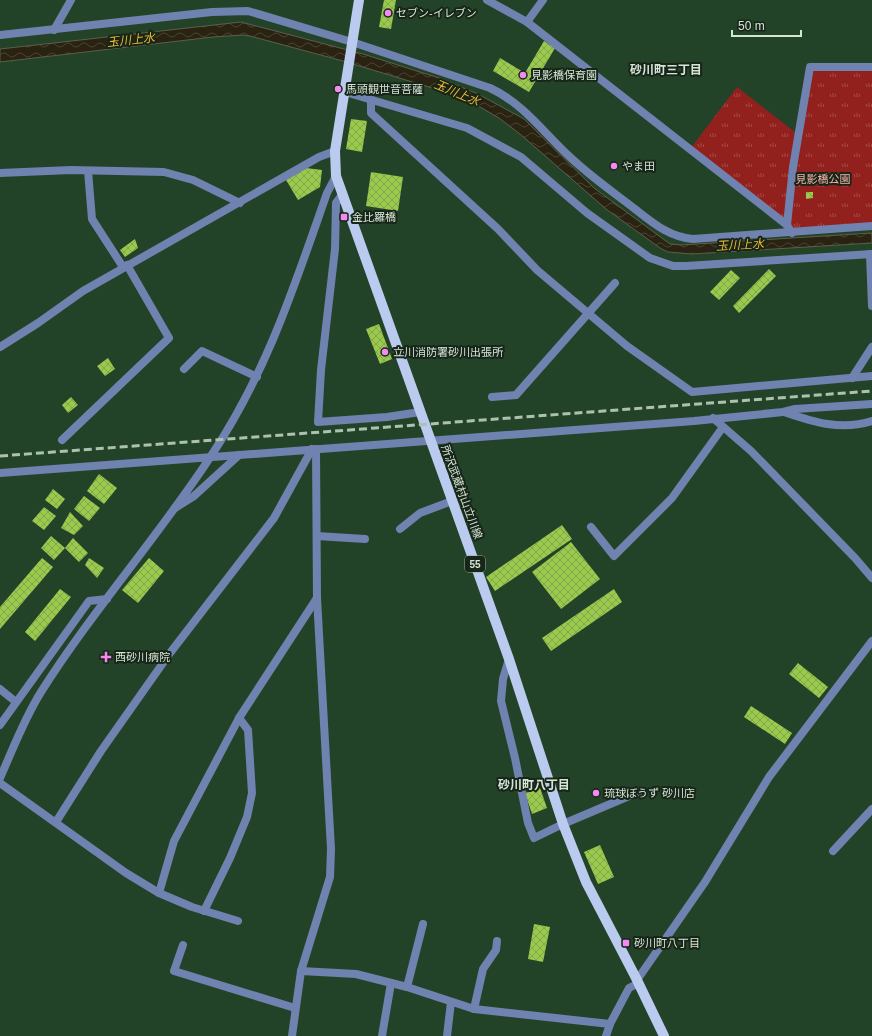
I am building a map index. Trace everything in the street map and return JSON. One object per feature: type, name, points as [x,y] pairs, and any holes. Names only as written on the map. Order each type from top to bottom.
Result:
[{"type":"main road","name":"55","points":[[352,44],[359,0]]},
{"type":"main road","name":"所沢武蔵村山立川線","points":[[352,44],[335,151],[336,176],[386,311],[420,412],[509,659],[563,824],[586,882],[638,982],[664,1036]]},
{"type":"street","points":[[54,30],[71,0]]},
{"type":"street","points":[[487,0],[527,22],[787,225],[792,233]]},
{"type":"street","points":[[527,22],[543,0]]},
{"type":"street","points":[[0,35],[212,12],[248,11],[490,88],[504,95],[526,112],[576,163],[655,225],[675,236],[693,239],[872,226]]},
{"type":"street","points":[[787,225],[793,167],[810,67],[872,67]]},
{"type":"street","points":[[344,92],[467,128],[521,157],[587,212],[650,258],[672,266],[871,254],[872,306]]},
{"type":"street","points":[[371,100],[371,113],[492,224],[538,270],[627,346],[692,392],[872,376]]},
{"type":"street","points":[[0,347],[38,323],[83,291],[125,266],[240,203],[319,157],[335,151]]},
{"type":"street","points":[[0,173],[88,171],[164,172],[193,180],[240,203]]},
{"type":"street","points":[[62,440],[169,338],[125,266],[92,219],[88,171]]},
{"type":"street","points":[[0,778],[23,727],[41,694],[107,599],[211,456],[257,377],[282,321],[327,193],[336,176]]},
{"type":"street","points":[[342,195],[336,202],[335,249],[321,370],[318,422],[387,417],[420,412]]},
{"type":"street","points":[[492,397],[516,395],[615,283]]},
{"type":"street","points":[[852,378],[872,347]]},
{"type":"street","points":[[184,369],[202,351],[257,377]]},
{"type":"street","points":[[0,473],[713,418],[783,412],[818,407],[872,404]]},
{"type":"street","points":[[783,412],[805,419],[839,426],[861,425],[872,421]]},
{"type":"street","points":[[713,418],[751,451],[849,552],[872,578]]},
{"type":"street","points":[[591,526],[614,556],[672,498],[723,427]]},
{"type":"street","points":[[292,1036],[301,971],[330,877],[331,849],[317,598],[318,536],[314,449]]},
{"type":"street","points":[[56,822],[101,751],[170,653],[274,518],[314,449]]},
{"type":"street","points":[[172,509],[194,496],[239,455]]},
{"type":"street","points":[[400,529],[420,513],[452,501]]},
{"type":"street","points":[[318,536],[365,539]]},
{"type":"street","points":[[159,893],[165,865],[174,841],[238,718],[317,598]]},
{"type":"street","points":[[0,724],[89,601],[107,599]]},
{"type":"street","points":[[606,1036],[610,1024],[629,988],[638,982],[705,882],[769,777],[872,641]]},
{"type":"street","points":[[509,659],[503,680],[501,701],[515,758],[528,823],[534,838],[641,791]]},
{"type":"street","points":[[0,689],[16,702]]},
{"type":"street","points":[[204,911],[230,858],[247,816],[252,794],[248,730],[238,718]]},
{"type":"street","points":[[0,783],[126,873],[159,893],[204,911],[238,921]]},
{"type":"street","points":[[833,851],[872,809]]},
{"type":"street","points":[[407,987],[423,924]]},
{"type":"street","points":[[474,1009],[483,969],[496,950],[497,941]]},
{"type":"street","points":[[183,945],[174,970],[295,1008]]},
{"type":"street","points":[[301,971],[356,974],[407,987],[474,1009],[610,1024]]},
{"type":"street","points":[[382,1036],[391,983]]},
{"type":"street","points":[[446,1036],[451,1002]]},
{"type":"green space","name":"見影橋公園","points":[[872,69],[872,225],[793,229],[691,148],[737,87],[800,136],[813,70]]},
{"type":"water","name":"玉川上水","points":[[241,22],[363,54],[439,78],[478,94],[524,119],[594,188],[670,244],[681,245],[872,233],[872,243],[692,254],[668,252],[660,248],[606,209],[520,134],[499,118],[480,107],[439,90],[343,61],[250,36],[242,35],[213,37],[0,62],[0,49]]},
{"type":"building","name":"セブン-イレブン","points":[[384,0],[396,0],[391,29],[379,27]]},
{"type":"building","points":[[544,41],[555,48],[529,92],[493,71],[500,58],[525,73]]},
{"type":"building","points":[[351,119],[367,121],[362,152],[346,149]]},
{"type":"building","points":[[306,168],[322,170],[320,187],[298,200],[286,180]]},
{"type":"building","points":[[371,172],[403,177],[398,211],[366,206]]},
{"type":"building","points":[[806,192],[813,192],[813,198],[806,199]]},
{"type":"building","points":[[135,239],[138,248],[125,257],[120,250]]},
{"type":"building","points":[[769,269],[776,276],[739,313],[733,306]]},
{"type":"building","points":[[731,270],[740,278],[719,300],[710,292]]},
{"type":"building","points":[[379,324],[392,359],[380,364],[366,329]]},
{"type":"building","points":[[108,358],[115,369],[105,376],[97,366]]},
{"type":"building","points":[[71,397],[78,405],[68,413],[62,405]]},
{"type":"building","points":[[99,474],[117,488],[104,504],[87,491]]},
{"type":"building","points":[[53,489],[65,499],[57,509],[45,500]]},
{"type":"building","points":[[84,496],[100,508],[89,521],[74,509]]},
{"type":"building","points":[[44,507],[56,516],[44,530],[32,521]]},
{"type":"building","points":[[70,512],[83,526],[74,535],[61,528]]},
{"type":"building","points":[[562,525],[572,539],[495,591],[486,577]]},
{"type":"building","points":[[51,536],[65,548],[54,560],[41,548]]},
{"type":"building","points":[[73,538],[88,553],[79,562],[65,548]]},
{"type":"building","points":[[571,542],[600,579],[561,609],[532,572]]},
{"type":"building","points":[[42,558],[53,567],[0,629],[0,607]]},
{"type":"building","points":[[89,558],[104,568],[97,578],[85,565]]},
{"type":"building","points":[[149,558],[164,571],[138,603],[122,590]]},
{"type":"building","points":[[60,589],[71,597],[35,641],[25,632]]},
{"type":"building","points":[[614,589],[622,602],[551,651],[542,638]]},
{"type":"building","points":[[798,663],[828,687],[819,698],[789,674]]},
{"type":"building","points":[[751,706],[792,733],[785,744],[744,717]]},
{"type":"building","points":[[540,788],[547,808],[532,814],[525,793]]},
{"type":"building","points":[[600,845],[614,877],[598,884],[584,852]]},
{"type":"building","points":[[534,924],[550,927],[543,962],[528,959]]},
{"type":"railway","points":[[0,456],[872,391]]},
{"type":"place","name":"セブン-イレブン","points":[[388,13]]},
{"type":"place","name":"見影橋保育園","points":[[523,75]]},
{"type":"place","name":"馬頭観世音菩薩","points":[[338,89]]},
{"type":"place","name":"やま田","points":[[614,166]]},
{"type":"place","name":"金比羅橋","points":[[344,217]]},
{"type":"place","name":"立川消防署砂川出張所","points":[[385,352]]},
{"type":"place","name":"西砂川病院","points":[[106,657]]},
{"type":"place","name":"琉球ぼうず 砂川店","points":[[596,793]]},
{"type":"place","name":"砂川町八丁目","points":[[626,943]]},
{"type":"district","name":"砂川町三丁目","points":[[666,70]]},
{"type":"district","name":"砂川町八丁目","points":[[534,785]]}]
